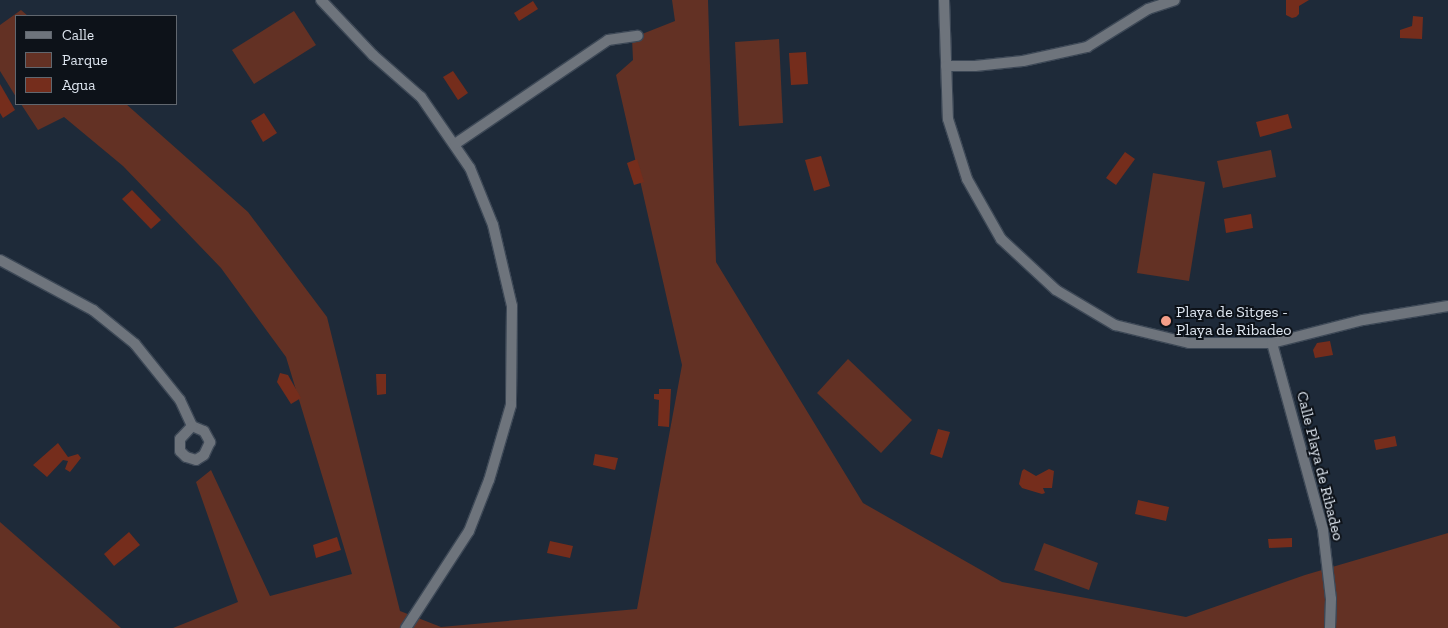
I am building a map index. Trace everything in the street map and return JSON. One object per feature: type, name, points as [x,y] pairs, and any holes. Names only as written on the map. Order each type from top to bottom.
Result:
[{"type":"street","points":[[321,0],[373,55],[421,97],[470,168],[493,225],[512,306],[511,405],[489,480],[469,531],[406,628]]},
{"type":"street","points":[[944,0],[948,119],[967,179],[1001,238],[1056,290],[1115,326],[1189,343],[1272,343],[1363,320],[1448,306]]},
{"type":"street","points":[[946,66],[975,66],[1023,61],[1087,47],[1148,9],[1175,0]]},
{"type":"street","points":[[454,144],[608,40],[638,36]]},
{"type":"street","points":[[0,260],[92,310],[135,344],[180,400],[192,426]]},
{"type":"street","name":"Calle Playa de Ribadeo","points":[[1272,343],[1323,530],[1331,599],[1330,628]]},
{"type":"green space","points":[[672,0],[708,0],[716,262],[863,503],[1002,582],[1186,617],[1305,575],[1448,533],[1448,628],[173,628],[238,602],[196,482],[211,470],[270,596],[352,574],[286,357],[221,268],[123,166],[64,117],[38,130],[22,105],[127,105],[248,212],[327,317],[400,611],[441,627],[637,609],[682,365],[616,75],[633,60],[632,38],[675,21]]},
{"type":"green space","points":[[21,10],[27,15],[15,15],[15,95],[0,71],[0,25]]},
{"type":"green space","points":[[294,11],[316,45],[254,84],[232,50]]},
{"type":"green space","points":[[779,39],[783,123],[739,126],[735,42]]},
{"type":"green space","points":[[1271,150],[1276,177],[1223,188],[1217,161]]},
{"type":"green space","points":[[1153,173],[1205,182],[1189,281],[1137,273]]},
{"type":"green space","points":[[848,359],[912,420],[881,453],[817,393]]},
{"type":"green space","points":[[0,522],[121,628],[0,628]]},
{"type":"green space","points":[[1044,543],[1098,563],[1089,590],[1034,570]]},
{"type":"water","points":[[1286,0],[1309,0],[1299,6],[1299,14],[1292,18],[1286,15]]},
{"type":"water","points":[[533,1],[538,9],[519,21],[514,13]]},
{"type":"water","points":[[1413,16],[1423,17],[1422,39],[1400,38],[1400,30],[1412,26]]},
{"type":"water","points":[[806,52],[808,84],[791,85],[789,53]]},
{"type":"water","points":[[453,71],[468,93],[458,100],[443,77]]},
{"type":"water","points":[[0,84],[15,110],[3,118],[0,113]]},
{"type":"water","points":[[264,113],[277,133],[263,142],[251,121]]},
{"type":"water","points":[[1288,114],[1292,128],[1260,137],[1256,122]]},
{"type":"water","points":[[1125,152],[1135,159],[1116,185],[1106,178]]},
{"type":"water","points":[[821,156],[830,186],[814,191],[805,160]]},
{"type":"water","points":[[637,159],[644,182],[634,185],[627,163]]},
{"type":"water","points":[[132,190],[161,220],[151,229],[122,199]]},
{"type":"water","points":[[1251,214],[1253,228],[1226,233],[1224,219]]},
{"type":"water","points":[[1330,341],[1333,355],[1315,358],[1313,350],[1317,343]]},
{"type":"water","points":[[280,373],[288,375],[301,398],[291,404],[277,382]]},
{"type":"water","points":[[376,374],[386,374],[386,394],[377,395]]},
{"type":"water","points":[[659,389],[671,389],[669,427],[658,426],[659,400],[654,399],[654,394],[659,394]]},
{"type":"water","points":[[938,429],[950,432],[942,458],[930,454]]},
{"type":"water","points":[[1395,436],[1397,446],[1376,450],[1374,440]]},
{"type":"water","points":[[58,443],[68,457],[78,454],[81,458],[70,472],[65,469],[68,461],[63,460],[47,477],[33,465]]},
{"type":"water","points":[[595,454],[618,458],[615,470],[593,465]]},
{"type":"water","points":[[1024,469],[1036,476],[1049,469],[1054,471],[1052,488],[1043,488],[1045,493],[1042,494],[1022,488],[1019,484]]},
{"type":"water","points":[[1138,500],[1169,507],[1166,521],[1135,514]]},
{"type":"water","points":[[129,532],[140,545],[114,566],[104,554]]},
{"type":"water","points":[[337,537],[341,550],[316,558],[313,545]]},
{"type":"water","points":[[1292,538],[1292,547],[1269,548],[1268,539]]},
{"type":"water","points":[[550,541],[573,546],[570,558],[547,553]]},
{"type":"place","name":"Playa de Sitges - Playa de Ribadeo","points":[[1166,321]]}]
